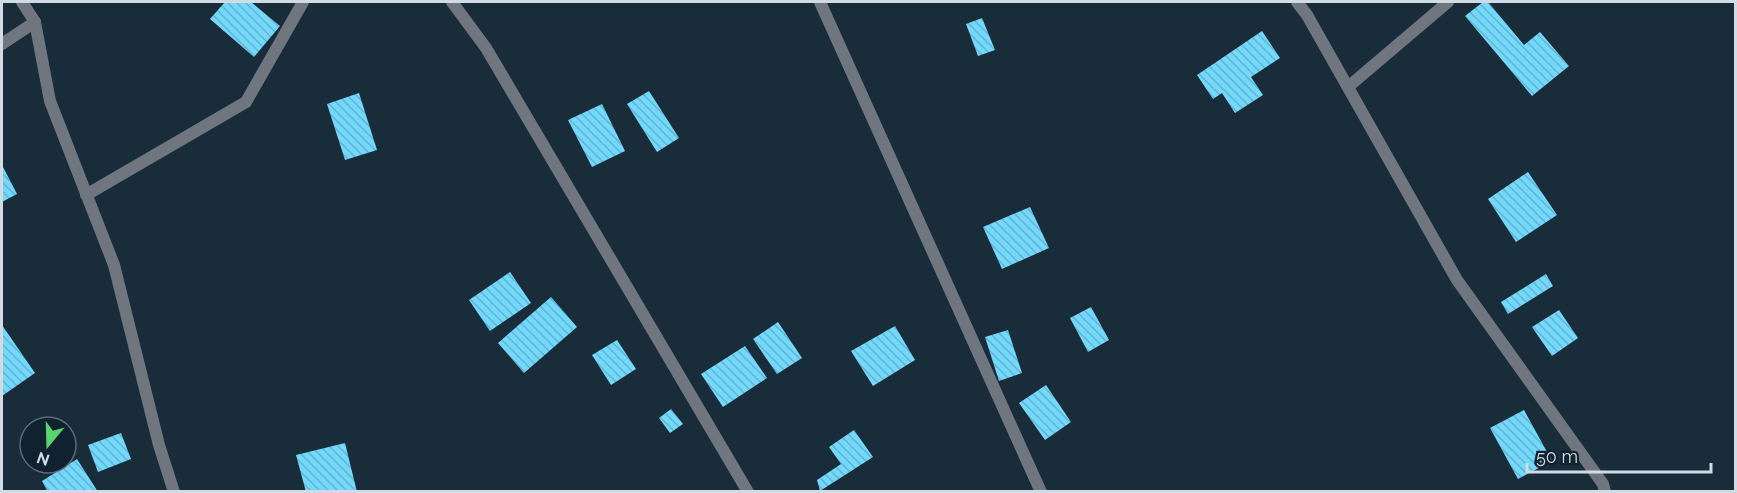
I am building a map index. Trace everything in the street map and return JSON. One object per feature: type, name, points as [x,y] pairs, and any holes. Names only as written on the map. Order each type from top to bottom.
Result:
[{"type":"street","points":[[22,2],[35,22],[50,101],[114,265],[159,445],[174,492]]},
{"type":"street","points":[[86,195],[246,102],[303,2]]},
{"type":"street","points":[[452,2],[486,48],[747,492]]},
{"type":"street","points":[[820,2],[1041,492]]},
{"type":"street","points":[[1297,2],[1307,15],[1458,280],[1604,484],[1605,492]]},
{"type":"street","points":[[1348,87],[1448,2]]},
{"type":"street","points":[[2,44],[35,22]]},
{"type":"building","points":[[225,2],[251,2],[280,26],[254,57],[210,19]]},
{"type":"building","points":[[1483,2],[1488,2],[1524,45],[1540,32],[1569,66],[1532,96],[1465,16]]},
{"type":"building","points":[[982,18],[995,50],[978,56],[966,24]]},
{"type":"building","points":[[1262,31],[1280,58],[1251,77],[1263,95],[1235,113],[1222,93],[1213,99],[1197,75]]},
{"type":"building","points":[[649,91],[679,138],[657,152],[627,104]]},
{"type":"building","points":[[359,93],[377,150],[345,160],[327,104]]},
{"type":"building","points":[[602,104],[625,151],[592,167],[568,120]]},
{"type":"building","points":[[2,165],[17,194],[2,202]]},
{"type":"building","points":[[1528,172],[1557,215],[1516,242],[1488,199]]},
{"type":"building","points":[[1030,207],[1049,248],[1002,269],[983,227]]},
{"type":"building","points":[[510,272],[531,303],[490,331],[469,300]]},
{"type":"building","points":[[1546,274],[1553,286],[1508,314],[1501,302]]},
{"type":"building","points":[[551,297],[577,327],[524,373],[498,343]]},
{"type":"building","points":[[1091,307],[1109,340],[1088,352],[1070,318]]},
{"type":"building","points":[[1559,310],[1578,338],[1552,356],[1532,327]]},
{"type":"building","points":[[778,322],[802,358],[777,374],[753,339]]},
{"type":"building","points":[[2,325],[35,373],[2,396]]},
{"type":"building","points":[[895,326],[915,360],[873,386],[851,351]]},
{"type":"building","points":[[1008,330],[1022,373],[999,381],[985,337]]},
{"type":"building","points":[[617,340],[636,369],[611,385],[592,355]]},
{"type":"building","points":[[745,346],[767,378],[723,407],[701,374]]},
{"type":"building","points":[[1046,385],[1071,422],[1045,440],[1019,403]]},
{"type":"building","points":[[671,409],[683,424],[670,433],[659,418]]},
{"type":"building","points":[[1524,410],[1552,461],[1518,479],[1490,428]]},
{"type":"building","points":[[854,430],[873,457],[820,491],[817,480],[841,464],[829,447]]},
{"type":"building","points":[[121,433],[131,459],[98,472],[88,445]]},
{"type":"building","points":[[345,443],[357,492],[306,492],[296,455]]},
{"type":"building","points":[[78,461],[98,492],[48,492],[42,481],[52,475],[78,475]]}]
